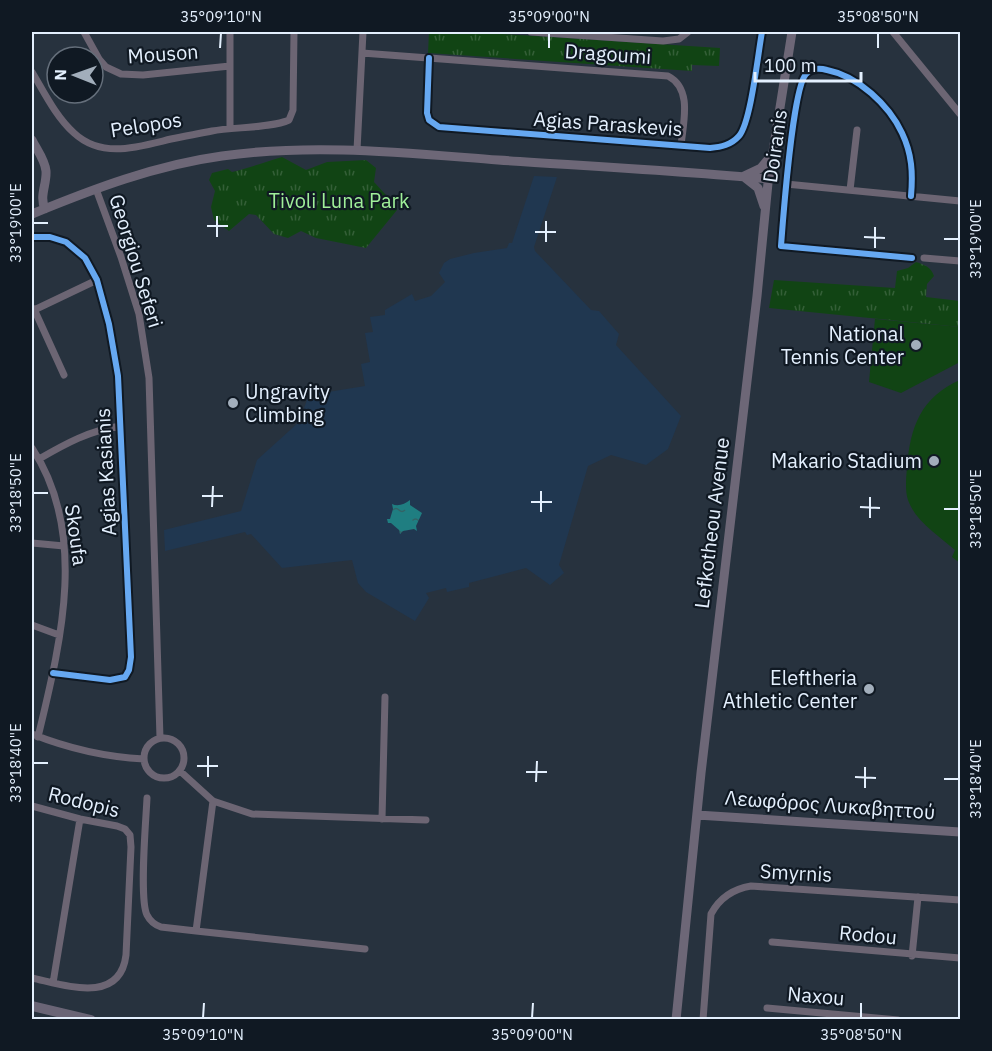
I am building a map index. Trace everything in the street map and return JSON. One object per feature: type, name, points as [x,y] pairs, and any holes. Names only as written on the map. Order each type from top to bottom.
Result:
[{"type":"main road","name":"Lefkotheou Avenue","points":[[676,1020],[765,213],[792,32]]},
{"type":"main road","points":[[32,141],[45,165],[42,197],[45,209]]},
{"type":"main road","points":[[32,214],[96,189],[154,170],[220,156],[283,150],[357,150],[769,179]]},
{"type":"main road","points":[[742,176],[761,168],[772,154]]},
{"type":"main road","points":[[742,176],[758,188],[765,213]]},
{"type":"main road","name":"Λεωφόρος Λυκαβηττού","points":[[697,815],[960,832]]},
{"type":"main road","points":[[32,1006],[91,1020]]},
{"type":"street","name":"Mouson","points":[[84,32],[106,67],[121,74],[143,75],[230,66]]},
{"type":"street","points":[[230,32],[230,128]]},
{"type":"street","name":"Pelopos","points":[[32,72],[72,131],[89,143],[104,148],[140,147],[230,128],[286,122],[291,118],[293,111],[294,32]]},
{"type":"street","points":[[357,150],[363,32]]},
{"type":"street","points":[[531,32],[663,41],[679,39],[688,32]]},
{"type":"street","name":"Agias Paraskevis","points":[[429,58],[427,113],[429,120],[439,127],[710,148],[732,142],[744,129],[762,32]]},
{"type":"street","points":[[893,32],[960,114]]},
{"type":"street","name":"Dragoumi","points":[[362,53],[668,76],[676,82],[683,93],[681,146]]},
{"type":"street","name":"Doiranis","points":[[911,196],[912,162],[901,130],[890,113],[860,85],[844,75],[822,69],[810,70],[802,79],[786,184],[781,246],[912,258]]},
{"type":"street","points":[[850,190],[857,130]]},
{"type":"street","points":[[786,184],[960,201]]},
{"type":"street","name":"Georgiou Seferi","points":[[96,189],[139,314],[149,378],[160,738]]},
{"type":"street","name":"Agias Kasianis","points":[[32,237],[50,237],[73,247],[85,258],[97,280],[118,376],[121,426],[131,657],[129,670],[125,677],[113,680],[53,673]]},
{"type":"street","points":[[924,258],[960,261]]},
{"type":"street","points":[[64,375],[33,310],[97,280]]},
{"type":"street","points":[[39,459],[70,441],[97,430],[121,426]]},
{"type":"street","name":"Skoufa","points":[[32,448],[39,459],[56,504],[64,546],[65,584],[53,673],[35,736]]},
{"type":"street","points":[[32,543],[64,546]]},
{"type":"street","points":[[32,625],[59,635]]},
{"type":"street","points":[[382,819],[385,697]]},
{"type":"street","points":[[35,736],[99,753],[144,759]]},
{"type":"street","points":[[160,738],[173,739],[182,748],[184,760],[180,771],[169,777],[156,776],[148,769],[144,759],[150,743],[160,738]]},
{"type":"street","points":[[180,771],[213,801],[252,814],[426,820]]},
{"type":"street","points":[[147,798],[144,896],[147,915],[156,925],[365,949]]},
{"type":"street","points":[[196,931],[213,801]]},
{"type":"street","name":"Rodopis","points":[[32,806],[117,826],[128,832],[131,847],[126,955],[123,969],[111,982],[100,988],[88,989],[53,983]]},
{"type":"street","points":[[32,978],[53,983],[80,819]]},
{"type":"street","name":"Smyrnis","points":[[703,1020],[711,914],[719,901],[735,890],[751,886],[960,900]]},
{"type":"street","points":[[912,956],[918,897]]},
{"type":"street","name":"Rodou","points":[[772,942],[912,956],[960,958]]},
{"type":"street","name":"Naxou","points":[[767,1008],[898,1020]]},
{"type":"shaded area","points":[[534,176],[557,177],[534,247],[535,251],[591,310],[599,311],[619,334],[616,345],[681,416],[668,449],[646,465],[611,455],[588,466],[559,565],[564,573],[550,585],[526,568],[469,583],[469,587],[447,592],[446,588],[426,593],[429,598],[415,621],[366,592],[358,583],[352,560],[282,568],[251,534],[247,535],[245,532],[165,551],[164,530],[241,511],[257,460],[299,422],[311,389],[322,393],[365,386],[361,364],[370,362],[365,333],[373,332],[370,317],[385,315],[385,310],[412,294],[415,301],[431,296],[445,282],[439,273],[444,263],[450,259],[507,248],[509,243],[512,243]]},
{"type":"green space","points":[[429,32],[472,32],[720,48],[719,66],[692,65],[692,71],[428,53]]},
{"type":"green space","name":"Tivoli Luna Park","points":[[282,157],[306,170],[327,162],[366,160],[376,168],[374,182],[397,207],[397,210],[366,248],[316,238],[301,231],[288,238],[274,234],[256,215],[249,214],[229,231],[214,220],[211,207],[215,191],[209,180],[212,173],[228,169],[232,172]]},
{"type":"green space","points":[[916,262],[931,270],[934,276],[927,284],[926,297],[960,301],[960,327],[769,308],[774,280],[895,288],[897,271],[908,268]]},
{"type":"green space","name":"National Tennis Center","points":[[875,319],[960,327],[960,362],[901,393],[869,382]]},
{"type":"green space","name":"Makario Stadium","points":[[960,380],[960,563],[952,557],[955,550],[928,528],[911,508],[906,493],[906,484],[911,439],[920,415],[936,395]]},
{"type":"water","points":[[410,500],[410,505],[422,513],[416,526],[417,531],[414,529],[403,531],[400,534],[399,530],[388,523],[387,519],[390,519],[392,504],[401,505]]},
{"type":"cycle path","points":[[429,58],[427,113],[429,120],[439,127],[710,148],[733,142],[743,128],[750,102],[762,32]]},
{"type":"cycle path","points":[[911,196],[912,171],[908,148],[896,122],[881,102],[861,85],[839,73],[824,69],[808,72],[801,84],[793,127],[781,246],[912,258]]},
{"type":"cycle path","points":[[32,237],[50,237],[66,242],[85,258],[97,280],[109,324],[118,376],[131,657],[129,670],[125,677],[110,680],[53,673]]},
{"type":"place","name":"National Tennis Center","points":[[916,345]]},
{"type":"place","name":"Ungravity Climbing","points":[[233,403]]},
{"type":"place","name":"Makario Stadium","points":[[934,461]]},
{"type":"place","name":"Eleftheria Athletic Center","points":[[869,689]]}]
